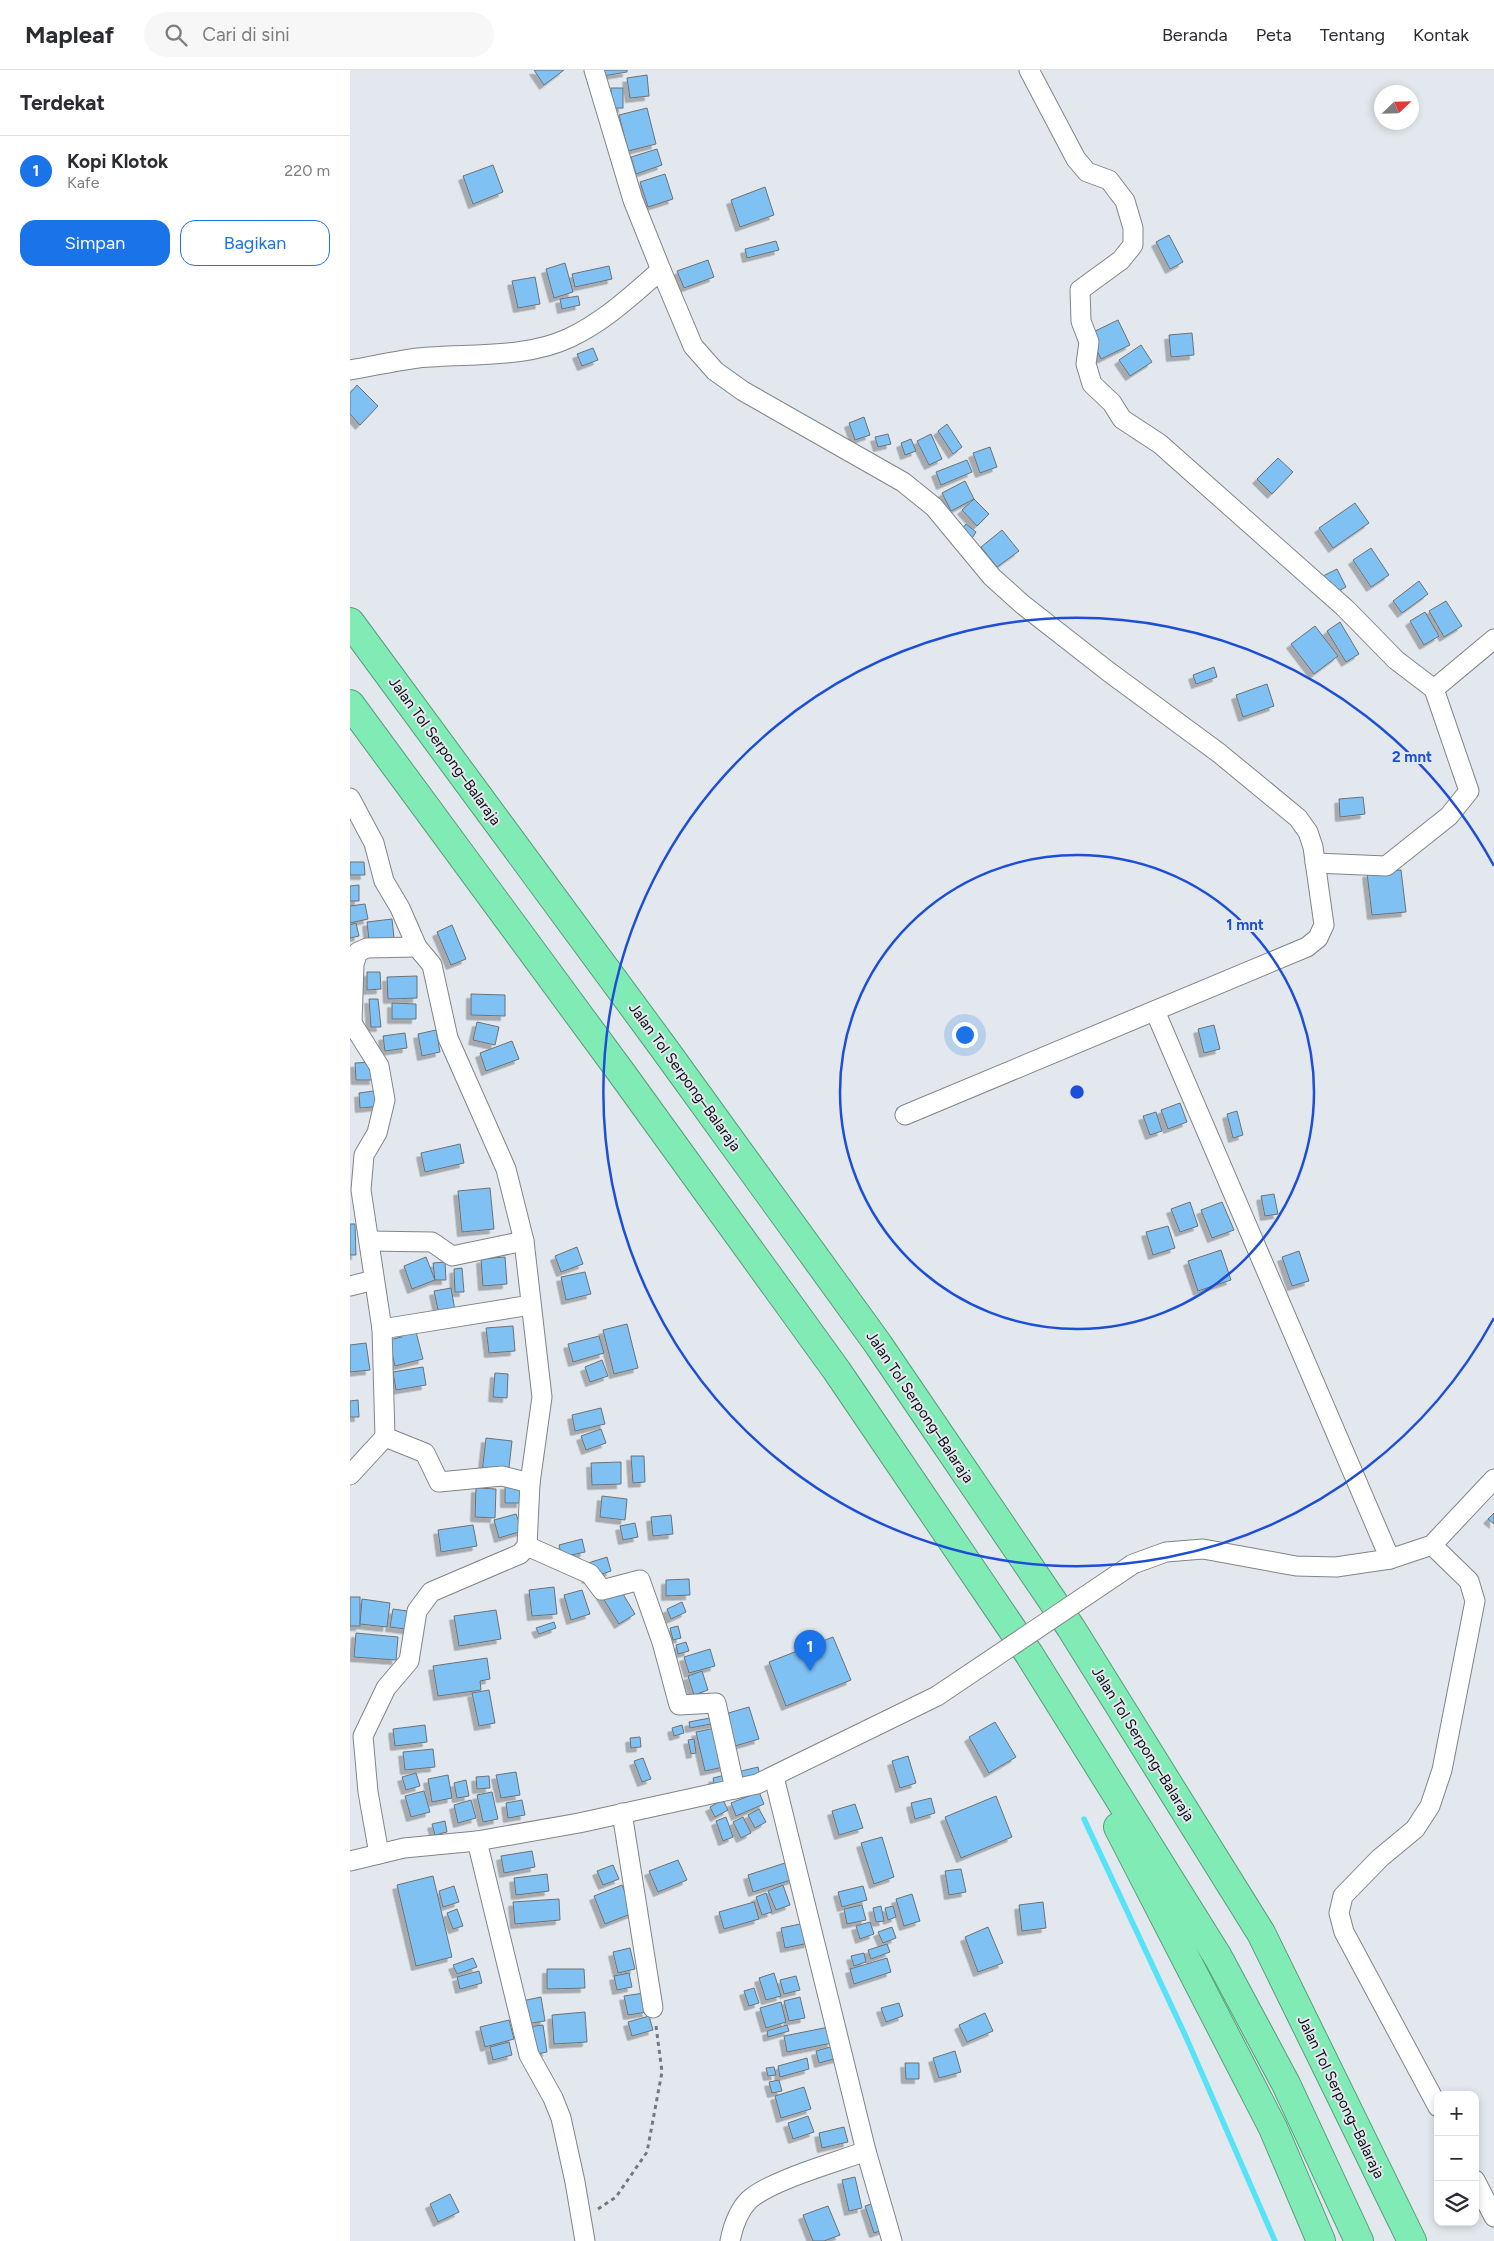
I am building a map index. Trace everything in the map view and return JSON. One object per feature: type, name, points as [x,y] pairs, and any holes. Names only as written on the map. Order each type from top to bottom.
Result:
[{"type":"highway","name":"Jalan Tol Serpong–Balaraja","points":[[350,622],[663,1046],[878,1344],[1070,1628],[1261,1933],[1412,2241]]},
{"type":"highway","points":[[350,704],[623,1075],[837,1371],[1029,1654],[1218,1957],[1286,2084],[1359,2241]]},
{"type":"highway","points":[[1029,1654],[1273,2128],[1321,2241]]},
{"type":"street","points":[[594,70],[633,200],[693,346],[714,371],[743,391],[904,482],[934,507],[992,578],[1022,604],[1219,753],[1298,818],[1308,832],[1315,862],[1324,925],[1318,938],[1307,947],[905,1115]]},
{"type":"street","points":[[1029,70],[1076,159],[1087,172],[1109,180],[1125,201],[1133,228],[1133,245],[1121,260],[1080,290],[1081,321],[1089,342],[1086,364],[1092,384],[1112,404],[1122,419],[1160,444],[1345,608],[1396,660],[1434,689],[1469,792],[1449,816],[1386,866],[1315,862]]},
{"type":"street","points":[[350,370],[417,358],[520,351],[568,339],[600,321],[619,307],[661,270]]},
{"type":"street","points":[[1434,689],[1494,639]]},
{"type":"street","points":[[350,798],[374,844],[384,881],[400,908],[417,946],[432,965],[448,1038],[506,1169],[524,1241],[542,1397],[530,1484],[527,1546],[520,1554],[431,1592],[417,1611],[409,1661],[386,1688],[363,1736],[368,1792],[379,1854]]},
{"type":"street","points":[[350,1475],[385,1437],[382,1329],[361,1190],[362,1162],[368,1145],[377,1133],[386,1100],[379,1066],[351,1025],[354,964],[358,952],[367,948],[417,946]]},
{"type":"street","points":[[1155,1011],[1390,1559]]},
{"type":"street","points":[[369,1241],[432,1242],[452,1256],[524,1241]]},
{"type":"street","points":[[350,1286],[374,1280]]},
{"type":"street","points":[[382,1329],[531,1305]]},
{"type":"street","points":[[385,1437],[425,1453],[439,1482],[502,1476],[530,1484]]},
{"type":"street","points":[[350,1860],[404,1848],[477,1840],[622,1813],[758,1784],[937,1696],[1133,1564],[1166,1552],[1203,1549],[1296,1566],[1336,1567],[1390,1559],[1432,1545],[1494,1479]]},
{"type":"street","points":[[1432,1545],[1469,1581],[1475,1601],[1442,1770],[1430,1806],[1415,1829],[1380,1858],[1343,1896],[1339,1913],[1344,1932],[1434,2100]]},
{"type":"street","points":[[527,1546],[590,1574],[602,1590],[640,1580],[662,1642],[679,1705],[716,1703],[735,1789]]},
{"type":"street","points":[[774,1777],[866,2151],[892,2241]]},
{"type":"street","points":[[622,1813],[653,2008]]},
{"type":"street","points":[[477,1840],[530,2055],[554,2098],[561,2118],[584,2241]]},
{"type":"street","points":[[730,2241],[735,2221],[749,2200],[769,2186],[866,2151]]},
{"type":"street","points":[[1476,2181],[1494,2217]]},
{"type":"path","points":[[581,2221],[616,2197],[647,2152],[662,2072],[653,2008]]},
{"type":"building","points":[[534,70],[564,70],[544,85]]},
{"type":"building","points":[[602,70],[627,70],[627,72],[603,76]]},
{"type":"building","points":[[647,75],[649,96],[630,98],[627,78]]},
{"type":"building","points":[[611,88],[623,88],[623,108],[611,108]]},
{"type":"building","points":[[647,108],[656,144],[628,151],[619,115]]},
{"type":"building","points":[[657,149],[662,165],[636,174],[631,157]]},
{"type":"building","points":[[493,165],[503,192],[473,204],[463,176]]},
{"type":"building","points":[[665,174],[673,199],[648,207],[640,182]]},
{"type":"building","points":[[765,187],[774,215],[740,227],[731,200]]},
{"type":"building","points":[[1169,235],[1183,262],[1170,269],[1156,242]]},
{"type":"building","points":[[776,241],[779,250],[747,258],[745,249]]},
{"type":"building","points":[[708,260],[714,277],[684,288],[677,271]]},
{"type":"building","points":[[565,263],[573,292],[554,298],[546,269]]},
{"type":"building","points":[[609,266],[612,279],[575,287],[572,274]]},
{"type":"building","points":[[535,277],[540,304],[518,308],[512,281]]},
{"type":"building","points":[[578,296],[580,305],[562,309],[560,299]]},
{"type":"building","points":[[1118,320],[1130,345],[1101,359],[1089,334]]},
{"type":"building","points":[[1192,333],[1194,355],[1171,357],[1169,335]]},
{"type":"building","points":[[1141,345],[1152,362],[1130,376],[1119,360]]},
{"type":"building","points":[[593,348],[598,360],[582,366],[577,354]]},
{"type":"building","points":[[357,385],[378,406],[360,425],[350,414],[350,393]]},
{"type":"building","points":[[864,417],[870,435],[855,440],[849,423]]},
{"type":"building","points":[[947,424],[962,447],[953,454],[938,431]]},
{"type":"building","points":[[888,434],[891,444],[878,447],[875,437]]},
{"type":"building","points":[[931,434],[942,459],[929,465],[917,441]]},
{"type":"building","points":[[911,439],[916,451],[905,455],[901,443]]},
{"type":"building","points":[[990,447],[997,467],[980,473],[973,453]]},
{"type":"building","points":[[1278,458],[1293,472],[1272,494],[1257,479]]},
{"type":"building","points":[[967,460],[972,472],[941,485],[936,472]]},
{"type":"building","points":[[965,481],[974,499],[951,511],[942,493]]},
{"type":"building","points":[[974,499],[989,514],[977,526],[962,510]]},
{"type":"building","points":[[1355,503],[1369,523],[1333,548],[1319,528]]},
{"type":"building","points":[[966,524],[976,532],[971,540],[960,532]]},
{"type":"building","points":[[1002,530],[1019,551],[997,567],[981,547]]},
{"type":"building","points":[[1371,548],[1389,575],[1371,587],[1353,560]]},
{"type":"building","points":[[1337,569],[1346,587],[1333,594],[1323,576]]},
{"type":"building","points":[[1419,581],[1428,594],[1402,613],[1393,601]]},
{"type":"building","points":[[1446,601],[1462,626],[1444,637],[1429,611]]},
{"type":"building","points":[[1425,612],[1439,636],[1424,645],[1410,621]]},
{"type":"building","points":[[1340,622],[1359,654],[1346,662],[1327,631]]},
{"type":"building","points":[[1315,626],[1338,656],[1314,674],[1291,644]]},
{"type":"building","points":[[1214,667],[1217,677],[1196,684],[1193,675]]},
{"type":"building","points":[[1267,684],[1274,706],[1243,717],[1236,695]]},
{"type":"building","points":[[1363,797],[1365,814],[1340,817],[1339,799]]},
{"type":"building","points":[[350,862],[364,862],[365,875],[350,875]]},
{"type":"building","points":[[1401,870],[1406,912],[1372,915],[1367,873]]},
{"type":"building","points":[[359,885],[359,901],[350,901],[350,886]]},
{"type":"building","points":[[365,904],[368,919],[350,923],[350,906]]},
{"type":"building","points":[[392,919],[394,938],[369,940],[367,922]]},
{"type":"building","points":[[356,923],[359,936],[350,938],[350,925]]},
{"type":"building","points":[[452,925],[466,959],[451,965],[437,932]]},
{"type":"building","points":[[367,972],[380,972],[381,989],[367,990]]},
{"type":"building","points":[[417,976],[417,998],[388,999],[387,977]]},
{"type":"building","points":[[471,994],[505,995],[505,1016],[471,1015]]},
{"type":"building","points":[[369,999],[378,999],[381,1027],[371,1027]]},
{"type":"building","points":[[392,1003],[416,1004],[416,1019],[392,1019]]},
{"type":"building","points":[[477,1022],[499,1027],[495,1045],[473,1040]]},
{"type":"building","points":[[1214,1025],[1220,1049],[1204,1053],[1198,1029]]},
{"type":"building","points":[[436,1030],[440,1052],[422,1056],[418,1034]]},
{"type":"building","points":[[405,1033],[407,1048],[385,1051],[383,1036]]},
{"type":"building","points":[[512,1041],[519,1059],[486,1071],[480,1053]]},
{"type":"building","points":[[373,1062],[374,1080],[356,1080],[355,1063]]},
{"type":"building","points":[[381,1090],[383,1106],[360,1108],[359,1093]]},
{"type":"building","points":[[1180,1103],[1187,1122],[1168,1129],[1161,1110]]},
{"type":"building","points":[[1237,1111],[1243,1135],[1233,1138],[1227,1114]]},
{"type":"building","points":[[1156,1112],[1162,1131],[1150,1135],[1143,1116]]},
{"type":"building","points":[[460,1144],[464,1163],[425,1172],[421,1153]]},
{"type":"building","points":[[490,1188],[494,1229],[462,1232],[458,1191]]},
{"type":"building","points":[[1274,1194],[1278,1214],[1265,1216],[1261,1196]]},
{"type":"building","points":[[1190,1202],[1198,1226],[1180,1232],[1171,1209]]},
{"type":"building","points":[[1222,1202],[1234,1230],[1212,1238],[1201,1210]]},
{"type":"building","points":[[350,1224],[355,1224],[356,1255],[350,1255]]},
{"type":"building","points":[[1168,1226],[1175,1248],[1153,1255],[1146,1232]]},
{"type":"building","points":[[577,1247],[583,1264],[561,1272],[555,1256]]},
{"type":"building","points":[[1221,1250],[1231,1280],[1198,1291],[1188,1261]]},
{"type":"building","points":[[1299,1251],[1309,1281],[1292,1286],[1282,1257]]},
{"type":"building","points":[[426,1257],[435,1280],[412,1289],[404,1266]]},
{"type":"building","points":[[505,1257],[507,1284],[483,1286],[481,1259]]},
{"type":"building","points":[[445,1262],[446,1280],[435,1280],[433,1263]]},
{"type":"building","points":[[462,1268],[464,1292],[455,1292],[454,1269]]},
{"type":"building","points":[[585,1272],[591,1294],[566,1300],[561,1277]]},
{"type":"building","points":[[451,1288],[456,1316],[440,1319],[434,1291]]},
{"type":"building","points":[[627,1324],[638,1368],[614,1374],[603,1330]]},
{"type":"building","points":[[513,1326],[515,1351],[489,1353],[486,1328]]},
{"type":"building","points":[[415,1328],[423,1359],[395,1366],[389,1340],[402,1337],[400,1331]]},
{"type":"building","points":[[599,1336],[604,1353],[573,1362],[568,1344]]},
{"type":"building","points":[[366,1343],[370,1370],[350,1372],[350,1345]]},
{"type":"building","points":[[602,1360],[608,1376],[590,1382],[585,1367]]},
{"type":"building","points":[[423,1367],[426,1385],[396,1390],[393,1372]]},
{"type":"building","points":[[495,1373],[508,1374],[507,1398],[493,1397]]},
{"type":"building","points":[[358,1400],[359,1417],[350,1417],[350,1401]]},
{"type":"building","points":[[601,1408],[605,1424],[575,1431],[572,1415]]},
{"type":"building","points":[[601,1429],[606,1443],[586,1450],[581,1436]]},
{"type":"building","points":[[486,1438],[512,1441],[508,1476],[482,1473]]},
{"type":"building","points":[[631,1456],[644,1456],[645,1482],[633,1483]]},
{"type":"building","points":[[621,1462],[621,1484],[592,1485],[591,1463]]},
{"type":"building","points":[[505,1485],[521,1486],[521,1503],[505,1503]]},
{"type":"building","points":[[476,1488],[496,1489],[495,1518],[475,1517]]},
{"type":"building","points":[[602,1496],[627,1499],[625,1520],[600,1517]]},
{"type":"building","points":[[1494,1513],[1494,1524],[1488,1519]]},
{"type":"building","points":[[516,1514],[522,1531],[499,1538],[494,1520]]},
{"type":"building","points":[[671,1515],[673,1534],[653,1536],[651,1517]]},
{"type":"building","points":[[635,1523],[638,1537],[623,1540],[620,1526]]},
{"type":"building","points":[[473,1525],[477,1546],[441,1552],[438,1530]]},
{"type":"building","points":[[582,1539],[585,1552],[562,1557],[559,1545]]},
{"type":"building","points":[[607,1557],[611,1571],[587,1579],[582,1565]]},
{"type":"building","points":[[689,1579],[690,1595],[666,1596],[666,1580]]},
{"type":"building","points":[[617,1584],[635,1614],[619,1624],[601,1595]]},
{"type":"building","points":[[554,1587],[557,1614],[532,1616],[529,1590]]},
{"type":"building","points":[[582,1590],[590,1614],[571,1620],[564,1595]]},
{"type":"building","points":[[350,1597],[360,1597],[360,1626],[350,1626]]},
{"type":"building","points":[[362,1599],[390,1603],[387,1627],[360,1624]]},
{"type":"building","points":[[682,1602],[686,1612],[671,1619],[667,1609]]},
{"type":"building","points":[[393,1609],[415,1612],[413,1630],[390,1627]]},
{"type":"building","points":[[496,1610],[501,1639],[459,1646],[454,1616]]},
{"type":"building","points":[[554,1622],[556,1628],[539,1634],[536,1628]]},
{"type":"building","points":[[678,1626],[681,1638],[673,1640],[670,1628]]},
{"type":"building","points":[[356,1633],[398,1637],[396,1660],[354,1657]]},
{"type":"building","points":[[833,1637],[851,1680],[786,1706],[769,1662]]},
{"type":"building","points":[[686,1642],[689,1651],[678,1654],[676,1645]]},
{"type":"building","points":[[710,1649],[715,1666],[689,1673],[684,1657]]},
{"type":"building","points":[[487,1658],[490,1679],[480,1681],[481,1690],[438,1696],[433,1666]]},
{"type":"building","points":[[702,1671],[708,1690],[694,1695],[688,1676]]},
{"type":"building","points":[[489,1690],[495,1723],[479,1726],[472,1693]]},
{"type":"building","points":[[749,1707],[759,1739],[735,1746],[725,1714]]},
{"type":"building","points":[[720,1716],[721,1722],[690,1728],[689,1722]]},
{"type":"building","points":[[995,1722],[1016,1757],[989,1773],[969,1737]]},
{"type":"building","points":[[425,1725],[427,1742],[395,1746],[393,1729]]},
{"type":"building","points":[[682,1725],[684,1733],[674,1736],[672,1728]]},
{"type":"building","points":[[720,1727],[728,1766],[705,1771],[696,1732]]},
{"type":"building","points":[[640,1737],[641,1747],[631,1748],[630,1738]]},
{"type":"building","points":[[694,1739],[696,1753],[691,1754],[688,1740]]},
{"type":"building","points":[[433,1749],[435,1767],[405,1770],[403,1752]]},
{"type":"building","points":[[908,1756],[916,1783],[900,1788],[892,1761]]},
{"type":"building","points":[[643,1758],[651,1779],[642,1782],[634,1761]]},
{"type":"building","points":[[758,1767],[761,1780],[716,1791],[713,1778]]},
{"type":"building","points":[[516,1772],[520,1795],[501,1798],[496,1775]]},
{"type":"building","points":[[416,1773],[420,1786],[406,1790],[402,1777]]},
{"type":"building","points":[[448,1775],[452,1798],[432,1802],[428,1779]]},
{"type":"building","points":[[489,1776],[490,1788],[477,1789],[476,1777]]},
{"type":"building","points":[[466,1780],[469,1796],[457,1798],[454,1783]]},
{"type":"building","points":[[424,1791],[430,1812],[411,1817],[405,1796]]},
{"type":"building","points":[[492,1792],[498,1819],[483,1822],[477,1795]]},
{"type":"building","points":[[759,1792],[764,1804],[736,1816],[731,1803]]},
{"type":"building","points":[[996,1796],[1012,1837],[961,1858],[945,1817]]},
{"type":"building","points":[[931,1798],[935,1813],[915,1819],[911,1803]]},
{"type":"building","points":[[471,1800],[476,1818],[458,1823],[454,1805]]},
{"type":"building","points":[[522,1800],[525,1815],[508,1818],[506,1803]]},
{"type":"building","points":[[723,1800],[728,1810],[715,1817],[710,1807]]},
{"type":"building","points":[[855,1804],[863,1828],[839,1835],[832,1811]]},
{"type":"building","points":[[759,1809],[766,1822],[755,1828],[748,1815]]},
{"type":"building","points":[[726,1817],[733,1837],[723,1841],[716,1821]]},
{"type":"building","points":[[743,1817],[751,1833],[741,1838],[733,1822]]},
{"type":"building","points":[[445,1821],[447,1832],[435,1835],[432,1824]]},
{"type":"building","points":[[882,1837],[894,1877],[874,1884],[861,1843]]},
{"type":"building","points":[[532,1851],[535,1867],[504,1873],[501,1856]]},
{"type":"building","points":[[678,1860],[687,1880],[658,1892],[649,1871]]},
{"type":"building","points":[[788,1862],[794,1879],[753,1892],[748,1875]]},
{"type":"building","points":[[613,1865],[619,1879],[603,1885],[597,1871]]},
{"type":"building","points":[[961,1869],[966,1892],[949,1895],[945,1871]]},
{"type":"building","points":[[547,1874],[549,1891],[516,1895],[514,1878]]},
{"type":"building","points":[[433,1876],[452,1957],[416,1966],[397,1885]]},
{"type":"building","points":[[622,1885],[633,1913],[605,1924],[594,1896]]},
{"type":"building","points":[[783,1885],[790,1905],[776,1910],[768,1891]]},
{"type":"building","points":[[454,1886],[459,1902],[443,1907],[439,1891]]},
{"type":"building","points":[[863,1886],[867,1900],[842,1907],[838,1892]]},
{"type":"building","points":[[766,1893],[772,1912],[762,1915],[756,1897]]},
{"type":"building","points":[[912,1894],[920,1921],[904,1926],[896,1899]]},
{"type":"building","points":[[559,1899],[560,1920],[515,1924],[513,1902]]},
{"type":"building","points":[[754,1902],[759,1919],[724,1929],[719,1912]]},
{"type":"building","points":[[1043,1902],[1046,1928],[1022,1931],[1019,1905]]},
{"type":"building","points":[[862,1905],[866,1920],[847,1924],[844,1909]]},
{"type":"building","points":[[881,1906],[884,1921],[876,1922],[873,1908]]},
{"type":"building","points":[[893,1906],[896,1917],[888,1920],[885,1908]]},
{"type":"building","points":[[457,1909],[463,1926],[453,1929],[447,1913]]},
{"type":"building","points":[[870,1922],[874,1934],[860,1939],[856,1926]]},
{"type":"building","points":[[805,1923],[809,1943],[785,1948],[781,1928]]},
{"type":"building","points":[[892,1927],[896,1938],[883,1943],[878,1932]]},
{"type":"building","points":[[988,1927],[1003,1963],[978,1972],[965,1937]]},
{"type":"building","points":[[887,1944],[890,1952],[871,1959],[868,1950]]},
{"type":"building","points":[[630,1948],[635,1969],[618,1973],[613,1952]]},
{"type":"building","points":[[864,1953],[866,1962],[854,1966],[851,1956]]},
{"type":"building","points":[[473,1958],[477,1967],[457,1974],[453,1965]]},
{"type":"building","points":[[887,1958],[891,1972],[854,1984],[850,1969]]},
{"type":"building","points":[[547,1969],[584,1969],[585,1988],[547,1989]]},
{"type":"building","points":[[479,1971],[482,1983],[460,1989],[457,1977]]},
{"type":"building","points":[[629,1973],[632,1987],[617,1990],[614,1976]]},
{"type":"building","points":[[774,1973],[781,1996],[766,2000],[759,1978]]},
{"type":"building","points":[[796,1976],[800,1990],[784,1994],[780,1980]]},
{"type":"building","points":[[754,1988],[759,2003],[749,2006],[744,1991]]},
{"type":"building","points":[[644,1993],[647,2012],[628,2015],[624,1996]]},
{"type":"building","points":[[541,1997],[545,2021],[526,2024],[522,2001]]},
{"type":"building","points":[[800,1997],[805,2018],[789,2021],[784,2001]]},
{"type":"building","points":[[781,2002],[786,2022],[766,2028],[760,2008]]},
{"type":"building","points":[[899,2003],[903,2016],[886,2022],[881,2008]]},
{"type":"building","points":[[585,2012],[587,2042],[554,2044],[552,2015]]},
{"type":"building","points":[[985,2013],[993,2031],[967,2042],[959,2025]]},
{"type":"building","points":[[649,2016],[653,2030],[632,2036],[628,2022]]},
{"type":"building","points":[[509,2020],[514,2039],[485,2047],[480,2027]]},
{"type":"building","points":[[543,2025],[547,2052],[532,2055],[528,2027]]},
{"type":"building","points":[[787,2025],[789,2031],[768,2037],[767,2031]]},
{"type":"building","points":[[829,2027],[832,2043],[787,2052],[784,2036]]},
{"type":"building","points":[[509,2042],[512,2055],[493,2060],[490,2047]]},
{"type":"building","points":[[834,2046],[838,2058],[819,2063],[816,2051]]},
{"type":"building","points":[[955,2051],[961,2072],[939,2078],[933,2058]]},
{"type":"building","points":[[807,2058],[809,2069],[780,2077],[778,2066]]},
{"type":"building","points":[[905,2063],[919,2063],[919,2079],[906,2079]]},
{"type":"building","points":[[774,2067],[776,2075],[768,2076],[766,2068]]},
{"type":"building","points":[[779,2080],[782,2091],[772,2093],[769,2082]]},
{"type":"building","points":[[804,2087],[811,2109],[781,2118],[775,2096]]},
{"type":"building","points":[[808,2116],[814,2132],[793,2139],[788,2123]]},
{"type":"building","points":[[844,2127],[848,2142],[822,2148],[819,2133]]},
{"type":"building","points":[[855,2177],[862,2208],[849,2211],[842,2180]]},
{"type":"building","points":[[450,2194],[459,2212],[438,2222],[430,2204]]},
{"type":"building","points":[[877,2202],[886,2229],[874,2233],[865,2206]]},
{"type":"building","points":[[828,2206],[840,2235],[824,2241],[813,2241],[803,2215]]},
{"type":"waterway","points":[[1084,1819],[1186,2037],[1275,2241]]},
{"type":"place","name":"Kopi Klotok","points":[[810,1671]]}]
